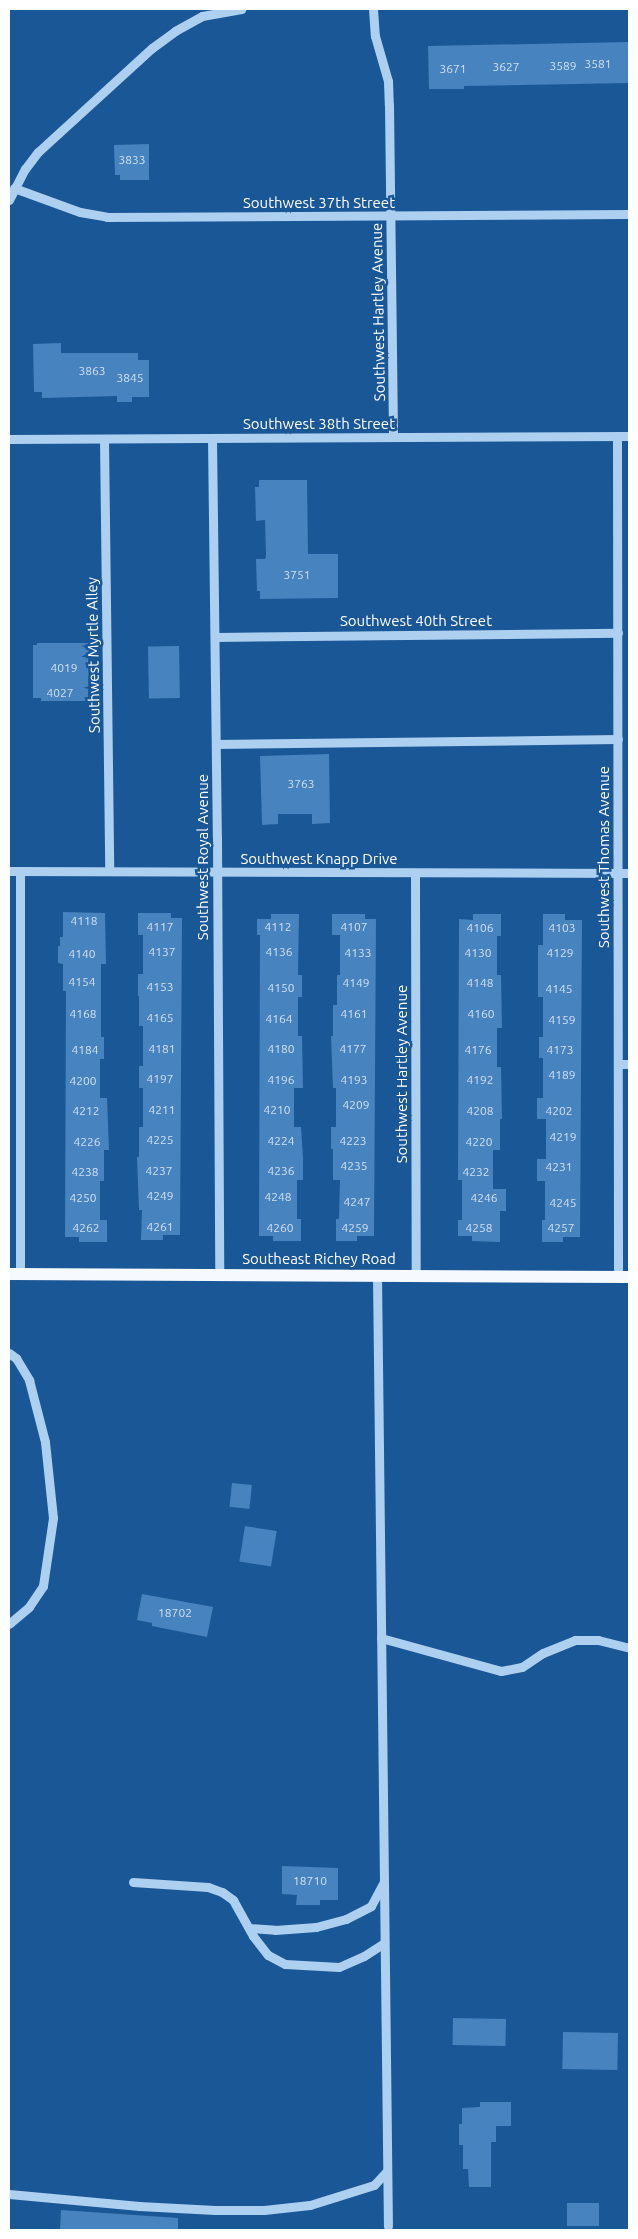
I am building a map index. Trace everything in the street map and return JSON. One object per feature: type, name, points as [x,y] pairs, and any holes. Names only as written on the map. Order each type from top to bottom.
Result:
[{"type":"main road","name":"Southeast Richey Road","points":[[15,1274],[624,1277]]},
{"type":"street","points":[[9,200],[14,188],[38,152],[152,48],[201,12],[241,9]]},
{"type":"street","name":"Southwest Hartley Avenue","points":[[373,9],[375,36],[388,81],[393,437]]},
{"type":"street","name":"Southwest 37th Street","points":[[14,188],[80,212],[107,217],[629,214]]},
{"type":"street","name":"Southwest Thomas Avenue","points":[[617,436],[618,1064],[624,1277]]},
{"type":"street","name":"Southwest 38th Street","points":[[9,439],[629,436]]},
{"type":"street","name":"Southwest Royal Avenue","points":[[212,438],[218,872],[219,1275]]},
{"type":"street","name":"Southwest Myrtle Alley","points":[[104,439],[110,872]]},
{"type":"street","name":"Southwest 40th Street","points":[[215,637],[618,633]]},
{"type":"street","points":[[216,744],[618,739]]},
{"type":"street","name":"Southwest Knapp Drive","points":[[9,871],[629,873]]},
{"type":"street","points":[[15,1274],[20,871]]},
{"type":"street","name":"Southwest Hartley Avenue","points":[[415,873],[416,1276]]},
{"type":"street","points":[[618,1064],[629,1064]]},
{"type":"street","points":[[377,1275],[388,2226]]},
{"type":"street","points":[[9,1353],[16,1358],[30,1380],[45,1442],[54,1518],[43,1586],[29,1607],[9,1624]]},
{"type":"street","points":[[381,1638],[501,1671],[522,1666],[575,1640],[598,1640],[629,1648]]},
{"type":"street","points":[[133,1882],[208,1887],[222,1892],[233,1900],[249,1928],[268,1955],[285,1964],[339,1967],[364,1956],[384,1943]]},
{"type":"street","points":[[249,1928],[275,1930],[316,1927],[346,1919],[371,1906],[384,1883]]},
{"type":"street","points":[[9,2194],[139,2206],[264,2210],[310,2205],[374,2185],[387,2171]]},
{"type":"building","points":[[629,42],[629,83],[464,86],[464,89],[429,89],[428,46]]},
{"type":"building","points":[[149,144],[149,180],[120,180],[120,175],[115,175],[114,145]]},
{"type":"building","points":[[61,343],[61,353],[138,353],[138,360],[149,360],[149,397],[132,397],[132,402],[117,402],[117,396],[42,398],[42,392],[34,392],[33,344]]},
{"type":"building","points":[[259,480],[307,480],[308,554],[338,554],[338,598],[260,599],[260,591],[257,591],[256,559],[265,559],[266,556],[265,520],[256,521],[255,487],[259,487]]},
{"type":"building","points":[[37,643],[89,643],[88,701],[41,701],[41,698],[33,698],[33,645],[37,645]]},
{"type":"building","points":[[179,646],[180,698],[149,699],[148,647]]},
{"type":"building","points":[[329,754],[330,823],[312,824],[312,814],[278,814],[278,824],[262,825],[260,756]]},
{"type":"building","points":[[63,912],[105,913],[106,964],[101,964],[101,1037],[104,1037],[104,1059],[100,1059],[100,1098],[107,1098],[109,1150],[104,1150],[104,1181],[100,1181],[100,1220],[107,1220],[107,1242],[79,1242],[79,1237],[65,1237],[66,991],[63,991],[63,964],[58,963],[58,946],[60,946],[60,937],[63,937]]},
{"type":"building","points":[[138,913],[171,913],[171,918],[182,918],[180,1235],[163,1235],[163,1240],[141,1240],[142,1210],[139,1210],[137,1157],[139,1157],[139,1127],[143,1127],[143,1088],[139,1088],[139,1066],[143,1066],[143,1026],[139,1026],[138,974],[143,974],[143,935],[138,935]]},
{"type":"building","points":[[271,914],[299,914],[298,975],[302,975],[302,997],[298,997],[298,1036],[302,1036],[303,1088],[294,1088],[294,1127],[301,1127],[303,1158],[303,1180],[297,1180],[297,1219],[301,1219],[301,1241],[273,1241],[273,1236],[259,1236],[260,935],[257,935],[257,919],[271,919]]},
{"type":"building","points":[[332,914],[365,914],[365,919],[376,919],[374,1236],[357,1236],[357,1241],[336,1241],[336,1219],[339,1219],[340,1180],[333,1180],[333,1149],[331,1149],[331,1127],[336,1127],[336,1088],[333,1088],[331,1036],[333,1036],[333,1005],[337,1005],[337,975],[340,975],[340,935],[332,935]]},
{"type":"building","points":[[473,914],[501,914],[501,936],[497,936],[497,975],[501,975],[502,1028],[497,1028],[497,1067],[501,1067],[502,1119],[500,1119],[500,1150],[493,1150],[493,1189],[506,1189],[506,1211],[500,1211],[500,1242],[472,1241],[472,1236],[458,1236],[458,1220],[462,1220],[462,1180],[458,1180],[459,919],[473,920]]},
{"type":"building","points":[[543,914],[565,914],[565,920],[582,920],[580,1237],[563,1237],[563,1242],[542,1242],[542,1220],[545,1220],[545,1181],[537,1181],[537,1159],[546,1159],[546,1119],[537,1119],[537,1098],[543,1098],[543,1058],[539,1058],[539,1037],[543,1037],[543,997],[538,997],[538,945],[543,945]]},
{"type":"building","points":[[232,1483],[252,1485],[249,1509],[229,1507]]},
{"type":"building","points":[[245,1526],[277,1531],[271,1567],[239,1562]]},
{"type":"building","points":[[142,1594],[213,1607],[207,1637],[152,1626],[152,1623],[137,1620]]},
{"type":"building","points":[[282,1866],[338,1868],[338,1900],[320,1900],[320,1905],[296,1905],[297,1895],[282,1894]]},
{"type":"building","points":[[453,2018],[506,2019],[506,2046],[453,2045]]},
{"type":"building","points":[[563,2032],[618,2033],[617,2070],[562,2069]]},
{"type":"building","points":[[480,2102],[511,2102],[511,2126],[496,2126],[496,2142],[491,2142],[491,2187],[469,2187],[468,2169],[463,2169],[463,2145],[459,2145],[459,2124],[462,2124],[462,2108],[480,2107]]},
{"type":"building","points":[[567,2203],[599,2203],[599,2226],[567,2226]]},
{"type":"building","points":[[61,2210],[178,2218],[178,2230],[60,2230]]}]
